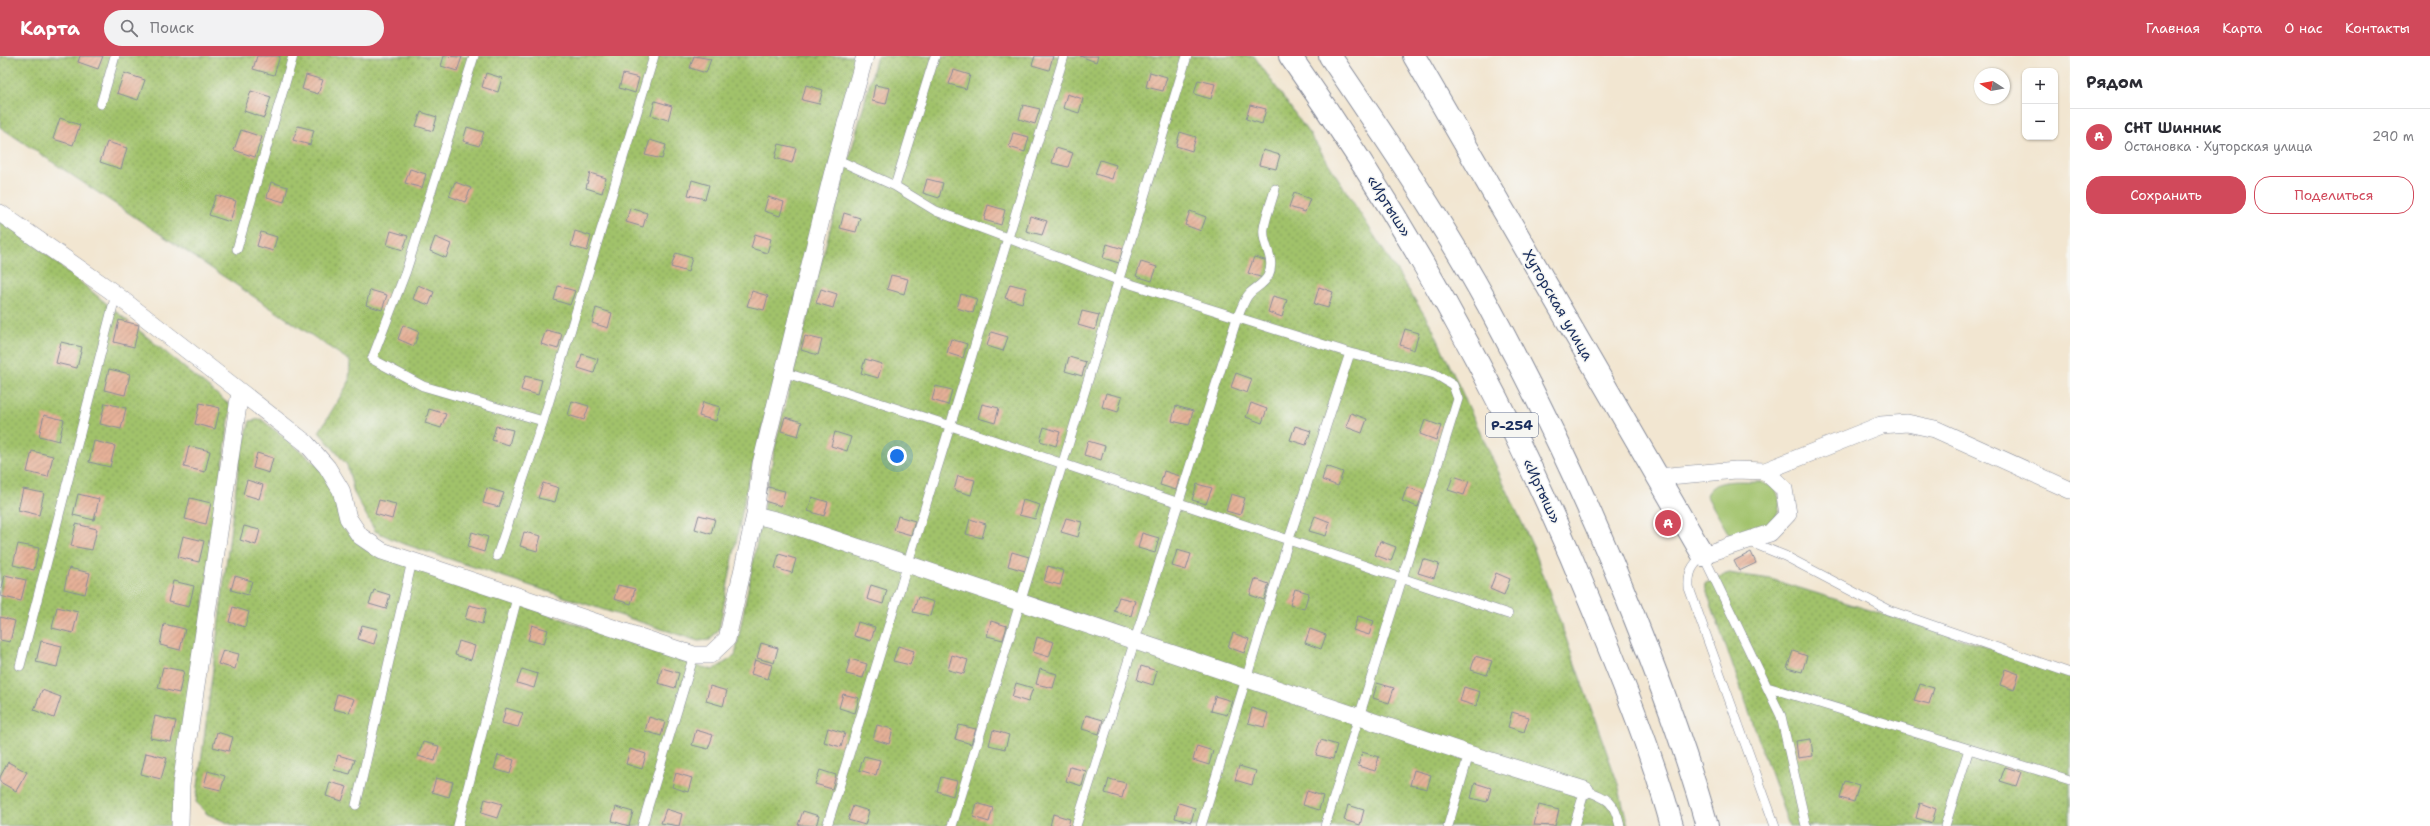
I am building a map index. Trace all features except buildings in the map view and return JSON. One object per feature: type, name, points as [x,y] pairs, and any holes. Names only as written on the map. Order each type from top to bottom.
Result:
[{"type":"main road","name":"«Иртыш»","points":[[1290,56],[1332,116],[1399,222],[1456,320],[1511,422],[1551,508],[1639,721],[1672,826]]},
{"type":"main road","name":"Р-254","points":[[1330,56],[1426,201],[1487,303],[1541,405],[1621,582],[1668,700],[1707,826]]},
{"type":"main road","name":"Хуторская улица","points":[[1414,56],[1703,555]]},
{"type":"street","points":[[0,213],[116,294],[306,443],[327,467],[341,490],[348,518],[360,536],[382,551],[517,598],[694,655],[710,655],[727,639],[755,515],[761,464],[836,159],[865,56]]},
{"type":"street","points":[[180,826],[181,785],[240,392]]},
{"type":"street","points":[[1658,477],[1736,470],[1765,471],[1881,425],[1907,423],[1935,429],[2070,490]]},
{"type":"street","points":[[1703,555],[1770,533],[1788,514],[1784,489],[1765,471]]},
{"type":"street","points":[[755,515],[1469,754],[1585,790]]},
{"type":"lane","points":[[101,104],[115,56]]},
{"type":"lane","points":[[236,249],[293,56]]},
{"type":"lane","points":[[474,56],[406,271],[372,359],[424,386],[543,421]]},
{"type":"lane","points":[[497,556],[543,421],[654,56]]},
{"type":"lane","points":[[895,186],[935,56]]},
{"type":"lane","points":[[827,826],[951,426],[1006,240],[1064,56]]},
{"type":"lane","points":[[952,826],[1019,603],[1064,464],[1118,280],[1187,56]]},
{"type":"lane","points":[[836,159],[895,186],[936,211],[1006,240],[1118,280],[1237,318],[1350,353],[1435,374],[1453,385],[1458,399],[1357,716],[1325,826]]},
{"type":"lane","points":[[1076,826],[1237,318],[1249,294],[1262,284],[1268,276],[1271,263],[1270,251],[1264,237],[1264,228],[1275,189]]},
{"type":"lane","points":[[20,666],[116,294]]},
{"type":"lane","points":[[1201,826],[1289,539],[1350,353]]},
{"type":"lane","points":[[783,372],[951,426],[1508,614]]},
{"type":"lane","points":[[1746,540],[1785,556],[1888,610],[2070,673]]},
{"type":"lane","points":[[1775,826],[1689,588],[1688,576],[1692,566],[1703,555],[1781,716],[1806,826]]},
{"type":"lane","points":[[356,805],[412,561]]},
{"type":"lane","points":[[458,826],[517,598]]},
{"type":"lane","points":[[642,826],[694,655]]},
{"type":"lane","points":[[1767,687],[2070,780]]},
{"type":"lane","points":[[1945,826],[1969,750]]},
{"type":"lane","points":[[1448,826],[1469,754]]},
{"type":"lane","points":[[1574,826],[1585,790],[1603,797],[1616,808],[1620,826]]},
{"type":"green space","points":[[0,56],[859,56],[747,487],[719,629],[710,640],[698,641],[401,543],[375,531],[354,493],[347,465],[319,432],[349,382],[350,361],[0,127]]},
{"type":"green space","points":[[877,56],[1254,56],[1315,142],[1432,327],[1534,549],[1618,784],[1628,826],[235,826],[207,814],[196,802],[240,456],[250,421],[261,419],[318,465],[333,485],[336,505],[344,529],[366,550],[681,661],[713,670],[735,656],[776,442],[822,259]]},
{"type":"green space","points":[[0,216],[231,406],[173,826],[0,826]]},
{"type":"green space","points":[[1758,481],[1772,487],[1778,495],[1779,505],[1776,516],[1765,528],[1753,533],[1731,538],[1706,495],[1715,485],[1721,483]]},
{"type":"green space","points":[[1728,573],[1771,579],[2070,673],[2070,826],[1789,826],[1704,584]]},
{"type":"place","name":"СНТ Шинник","points":[[1668,523]]}]
